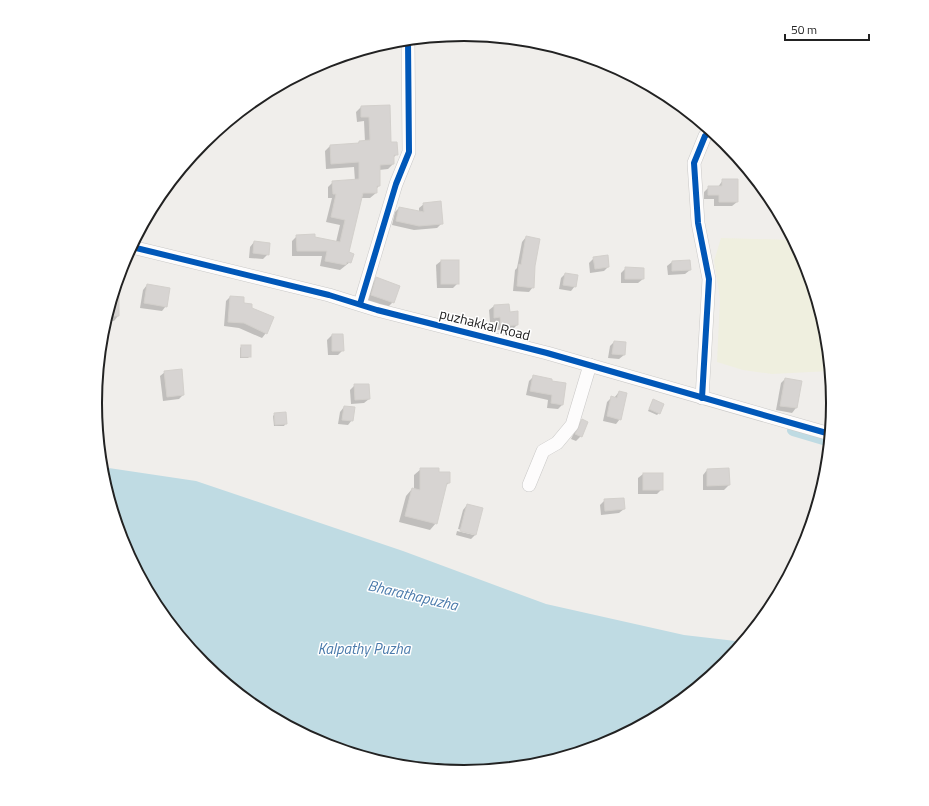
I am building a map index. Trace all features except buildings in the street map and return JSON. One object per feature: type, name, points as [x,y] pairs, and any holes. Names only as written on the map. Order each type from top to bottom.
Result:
[{"type":"street","points":[[360,304],[396,184],[409,152],[408,46]]},
{"type":"street","points":[[702,398],[709,279],[698,223],[694,163],[707,135]]},
{"type":"street","name":"puzhakkal Road","points":[[137,248],[329,295],[590,365],[825,433]]},
{"type":"street","points":[[529,485],[543,451],[557,443],[572,426],[584,381],[590,365]]},
{"type":"green space","points":[[721,238],[787,240],[799,264],[814,309],[820,332],[825,371],[772,374],[743,370],[717,362],[720,299],[714,261]]},
{"type":"water","name":"Kalpathy Puzha","points":[[108,468],[196,481],[403,551],[546,604],[684,635],[738,641],[703,675],[666,704],[625,728],[581,746],[558,753],[512,762],[464,765],[417,762],[371,753],[348,746],[304,728],[283,717],[244,690],[192,642],[164,604],[140,563],[130,542],[122,519]]},
{"type":"waterway","points":[[793,430],[824,439]]},
{"type":"cycle path","points":[[360,304],[396,184],[409,152],[408,46]]},
{"type":"cycle path","points":[[702,398],[709,279],[698,223],[694,163],[707,135]]},
{"type":"cycle path","points":[[137,248],[329,295],[377,310],[547,353],[825,433]]},
{"type":"water label","name":"Bharathapuzha","points":[[413,595]]}]
